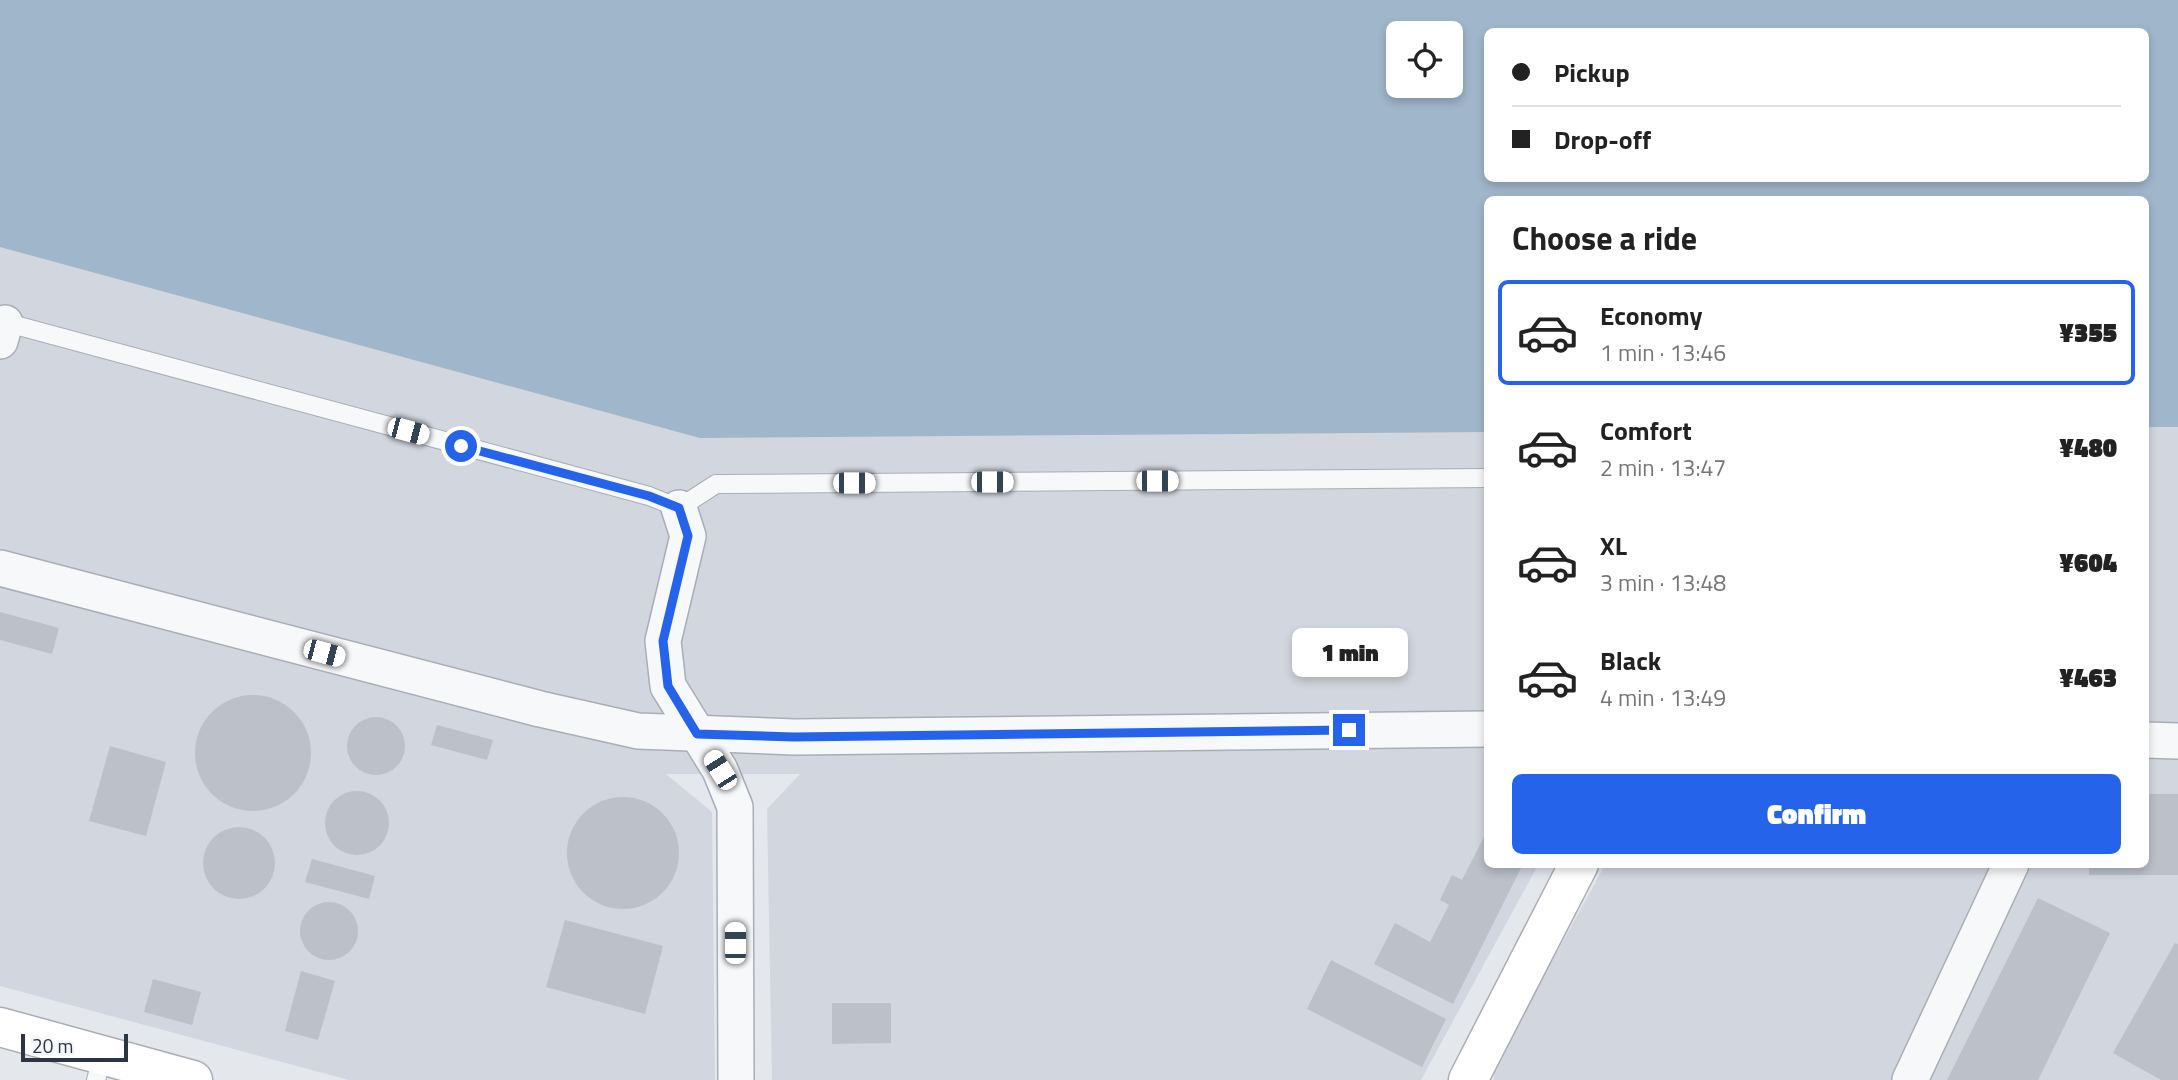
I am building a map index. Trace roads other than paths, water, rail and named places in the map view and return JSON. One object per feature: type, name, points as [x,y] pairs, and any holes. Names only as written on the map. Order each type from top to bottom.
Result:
[{"type":"street","points":[[679,508],[688,536],[663,641],[668,686],[720,770],[735,807],[736,1080]]},
{"type":"street","points":[[0,568],[540,709],[638,730],[794,737],[1484,729]]},
{"type":"street","points":[[2149,740],[2178,741]]},
{"type":"street","points":[[1468,1080],[1577,868]]},
{"type":"street","points":[[1910,1080],[2009,868]]},
{"type":"street","points":[[0,1027],[100,1068],[193,1080]]},
{"type":"lane","points":[[2,328],[649,496],[679,508],[716,484],[1484,478]]},
{"type":"water","points":[[0,0],[2178,0],[2178,427],[2149,427],[2149,196],[1484,196],[1484,432],[700,438],[0,247]]}]
